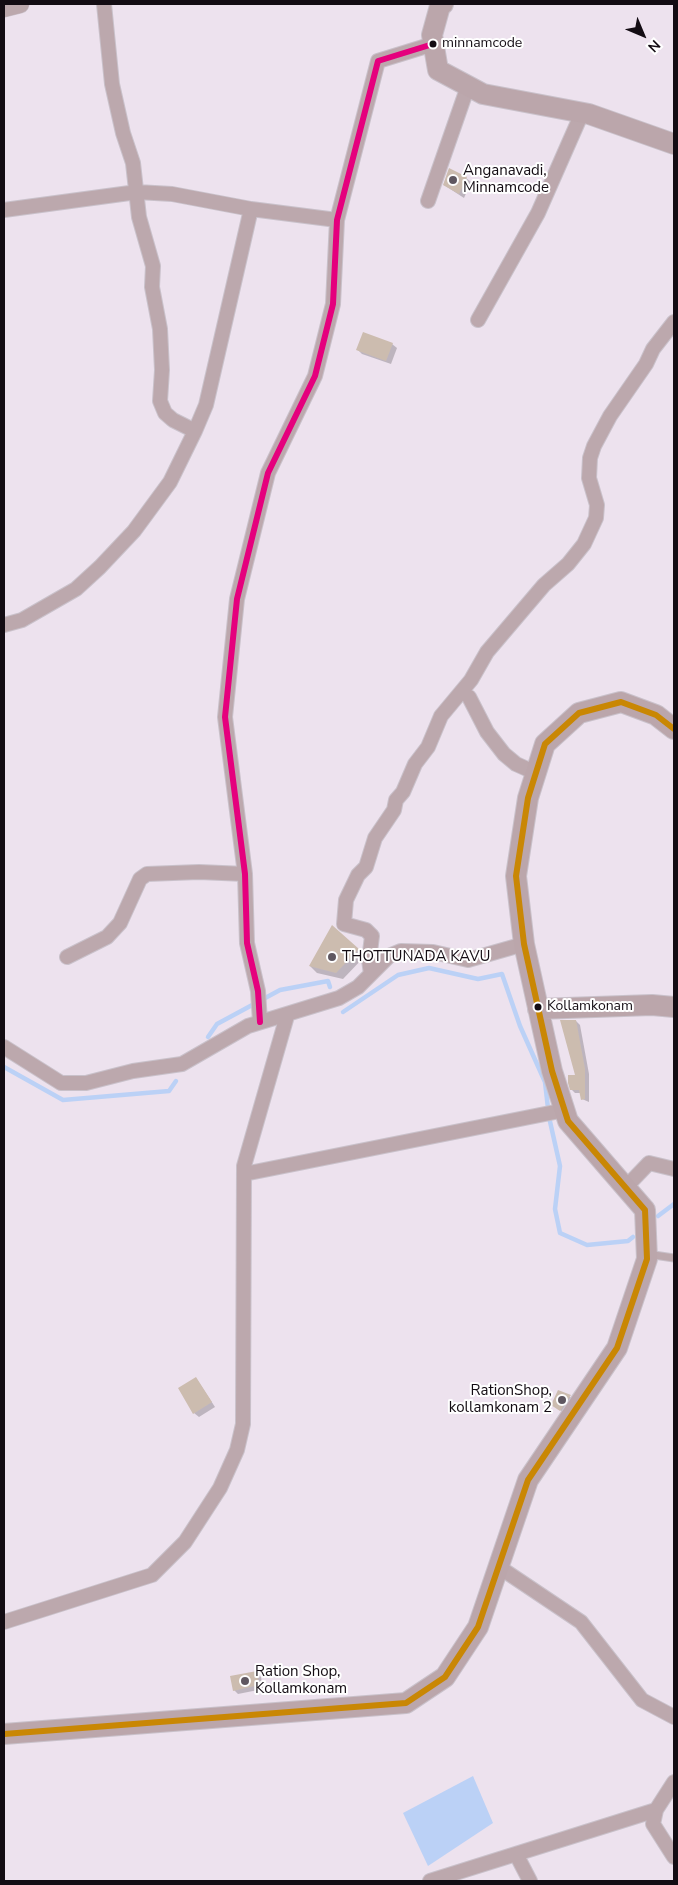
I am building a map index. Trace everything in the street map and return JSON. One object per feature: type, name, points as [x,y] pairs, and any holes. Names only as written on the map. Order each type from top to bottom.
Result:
[{"type":"main road","points":[[443,4],[440,6],[432,35],[438,70],[482,94],[582,113],[674,144]]},
{"type":"main road","points":[[4,1734],[406,1703],[445,1677],[478,1627],[528,1480],[617,1348],[635,1298],[646,1254],[645,1210],[568,1121],[562,1111],[524,944],[516,876],[528,798],[545,744],[579,713],[621,702],[656,715],[674,729]]},
{"type":"main road","points":[[538,1009],[652,1005],[674,1007]]},
{"type":"street","points":[[4,8],[20,4]]},
{"type":"street","points":[[104,4],[112,84],[132,163],[138,192],[139,217],[152,266],[154,306],[160,329],[162,370],[160,402],[165,412],[174,420],[195,431]]},
{"type":"street","points":[[260,1017],[258,991],[247,943],[245,874],[225,717],[237,599],[268,473],[316,376],[333,304],[336,220],[378,61],[433,44]]},
{"type":"street","points":[[428,201],[468,86]]},
{"type":"street","points":[[478,320],[538,213],[582,113]]},
{"type":"street","points":[[4,210],[138,192],[172,194],[251,209],[336,220]]},
{"type":"street","points":[[4,625],[22,620],[76,589],[134,531],[170,482],[206,405],[251,209]]},
{"type":"street","points":[[371,974],[368,960],[372,936],[366,930],[344,924],[346,900],[358,874],[366,867],[375,838],[394,810],[396,800],[403,792],[415,764],[428,747],[441,716],[471,680],[487,652],[544,585],[568,564],[584,544],[596,518],[597,505],[589,478],[590,458],[594,446],[610,416],[646,364],[653,349],[674,322]]},
{"type":"street","points":[[469,697],[487,732],[504,754],[516,764],[536,773]]},
{"type":"street","points":[[67,957],[107,937],[120,923],[140,879],[147,874],[199,872],[245,874]]},
{"type":"street","points":[[4,1047],[61,1083],[86,1083],[134,1071],[182,1064],[248,1026],[260,1017],[287,1016],[339,998],[358,987],[389,956],[401,951],[433,952],[468,960],[524,944]]},
{"type":"street","points":[[4,1622],[152,1575],[185,1542],[220,1488],[237,1450],[243,1424],[244,1166],[287,1016]]},
{"type":"street","points":[[244,1174],[562,1111]]},
{"type":"street","points":[[626,1187],[649,1163],[674,1169]]},
{"type":"street","points":[[499,1567],[581,1622],[642,1700],[674,1717]]},
{"type":"street","points":[[674,1782],[656,1810],[653,1824],[674,1857]]},
{"type":"street","points":[[430,1881],[656,1810]]},
{"type":"street","points":[[516,1854],[530,1881]]},
{"type":"lane","points":[[646,1254],[674,1258]]},
{"type":"water","points":[[473,1776],[493,1823],[428,1866],[403,1813]]},
{"type":"building","name":"Anganavadi, Minnamcode","points":[[449,168],[467,177],[459,194],[443,185]]},
{"type":"building","points":[[363,332],[393,343],[386,361],[356,350]]},
{"type":"building","name":"THOTTUNADA KAVU","points":[[332,925],[359,949],[336,973],[309,966]]},
{"type":"building","points":[[560,1020],[576,1020],[585,1069],[585,1099],[581,1100],[579,1090],[570,1090],[568,1075],[575,1075]]},
{"type":"building","points":[[196,1377],[212,1402],[193,1414],[178,1388]]},
{"type":"building","name":"RationShop, kollamkonam 2","points":[[558,1390],[571,1395],[560,1411],[551,1405]]},
{"type":"building","name":"Ration Shop, Kollamkonam","points":[[257,1671],[259,1685],[233,1691],[230,1676]]},
{"type":"waterway","points":[[343,1012],[398,975],[429,968],[478,979],[502,974],[520,1026],[545,1082],[549,1117],[560,1166],[555,1209],[560,1233],[587,1245],[628,1241],[633,1237]]},
{"type":"waterway","points":[[208,1037],[217,1024],[280,990],[328,981],[330,987]]},
{"type":"waterway","points":[[4,1067],[63,1100],[169,1091],[176,1081]]},
{"type":"waterway","points":[[658,1216],[674,1204]]},
{"type":"transit line","points":[[260,1022],[258,991],[247,943],[245,874],[225,717],[237,599],[268,473],[315,376],[333,304],[337,220],[378,61],[433,44]]},
{"type":"transit line","points":[[4,1734],[406,1703],[445,1677],[478,1627],[528,1480],[617,1348],[647,1259],[645,1210],[568,1121],[552,1071],[524,944],[516,876],[528,798],[545,744],[579,713],[621,702],[656,715],[674,729]]},
{"type":"place","name":"minnamcode","points":[[433,44]]},
{"type":"place","name":"Anganavadi, Minnamcode","points":[[453,180]]},
{"type":"place","name":"THOTTUNADA KAVU","points":[[332,957]]},
{"type":"place","name":"Kollamkonam","points":[[538,1007]]},
{"type":"place","name":"RationShop, kollamkonam 2","points":[[562,1400]]},
{"type":"place","name":"Ration Shop, Kollamkonam","points":[[245,1681]]}]
